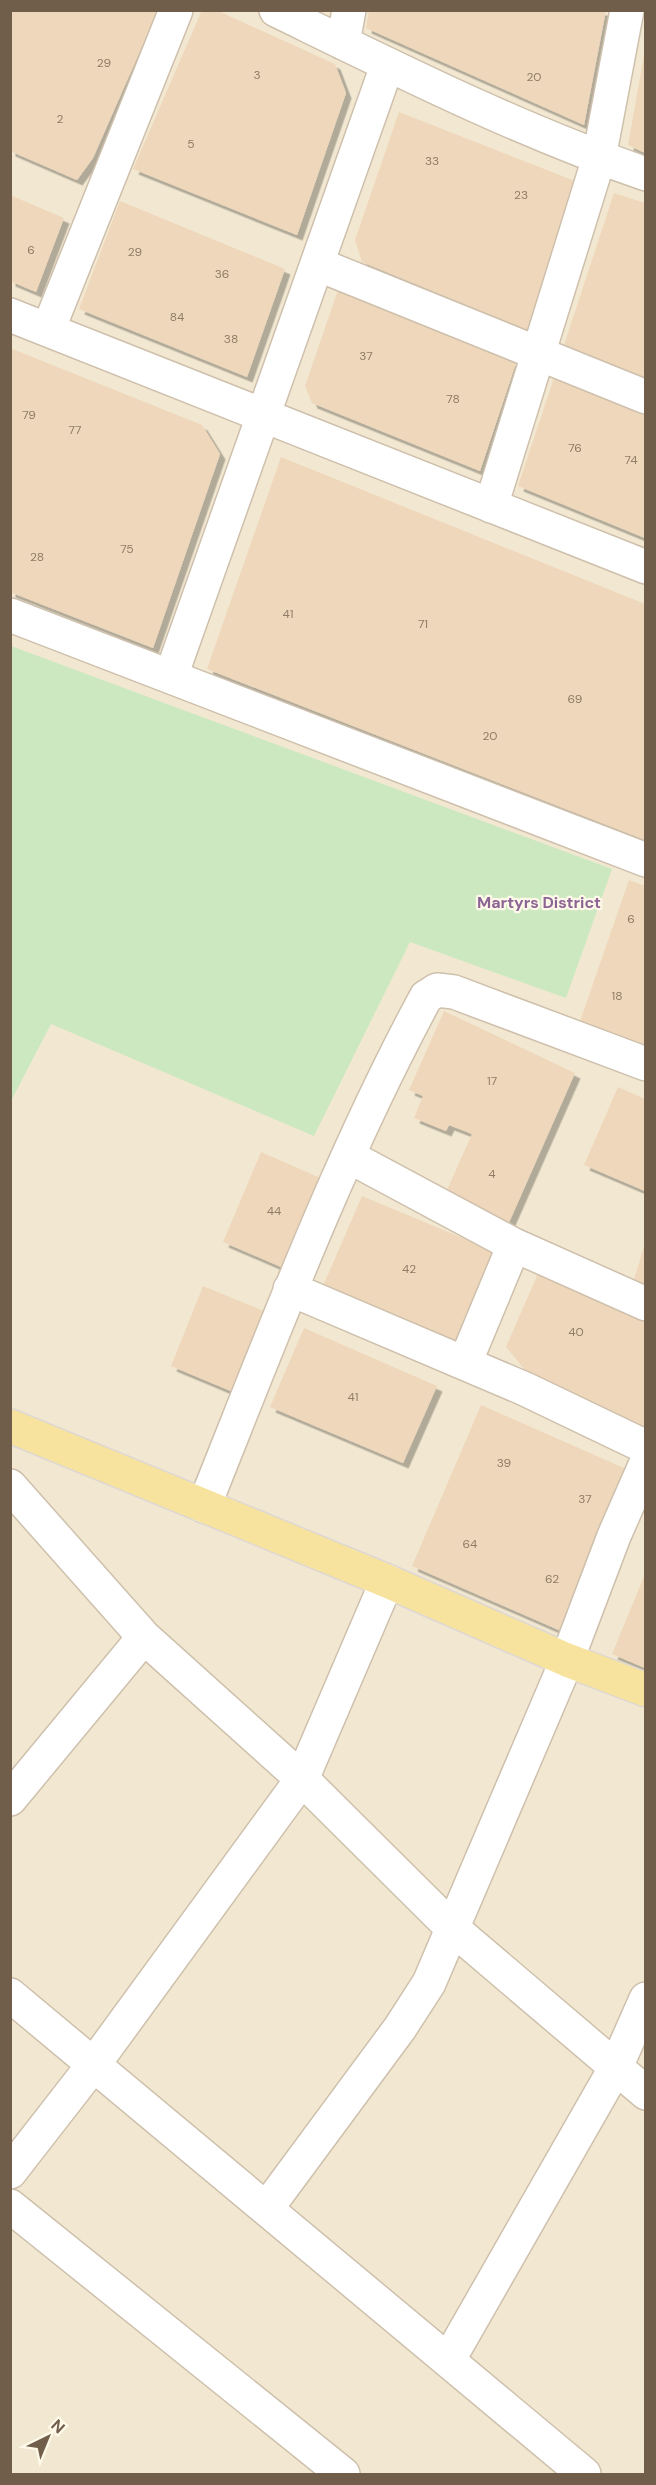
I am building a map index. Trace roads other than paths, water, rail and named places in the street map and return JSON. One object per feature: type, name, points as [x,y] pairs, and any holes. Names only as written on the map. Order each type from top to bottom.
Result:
[{"type":"main road","points":[[10,1426],[387,1581],[567,1660],[645,1690]]},
{"type":"street","points":[[48,330],[176,10]]},
{"type":"street","points":[[276,10],[387,66],[599,158],[645,174]]},
{"type":"street","points":[[343,43],[349,10]]},
{"type":"street","points":[[491,506],[540,355],[599,158],[627,10]]},
{"type":"street","points":[[171,676],[387,66]]},
{"type":"street","points":[[317,264],[645,397]]},
{"type":"street","points":[[10,315],[645,567]]},
{"type":"street","points":[[10,615],[645,861]]},
{"type":"street","points":[[204,1506],[291,1289],[348,1156],[426,997],[437,990],[454,992],[645,1064]]},
{"type":"street","points":[[348,1156],[514,1245],[645,1304]]},
{"type":"street","points":[[465,1363],[514,1245]]},
{"type":"street","points":[[291,1289],[465,1363],[645,1447]]},
{"type":"street","points":[[267,2208],[400,2028],[429,1983],[567,1660],[614,1536],[645,1463]]},
{"type":"street","points":[[11,1487],[144,1637],[302,1779],[452,1927],[645,2093]]},
{"type":"street","points":[[10,2172],[94,2064],[302,1779],[387,1581]]},
{"type":"street","points":[[10,1799],[144,1637]]},
{"type":"street","points":[[10,1995],[449,2359],[584,2475]]},
{"type":"street","points":[[449,2359],[616,2067],[645,1999]]},
{"type":"street","points":[[10,2206],[343,2475]]},
{"type":"district","name":"Martyrs District","points":[[539,902]]}]
